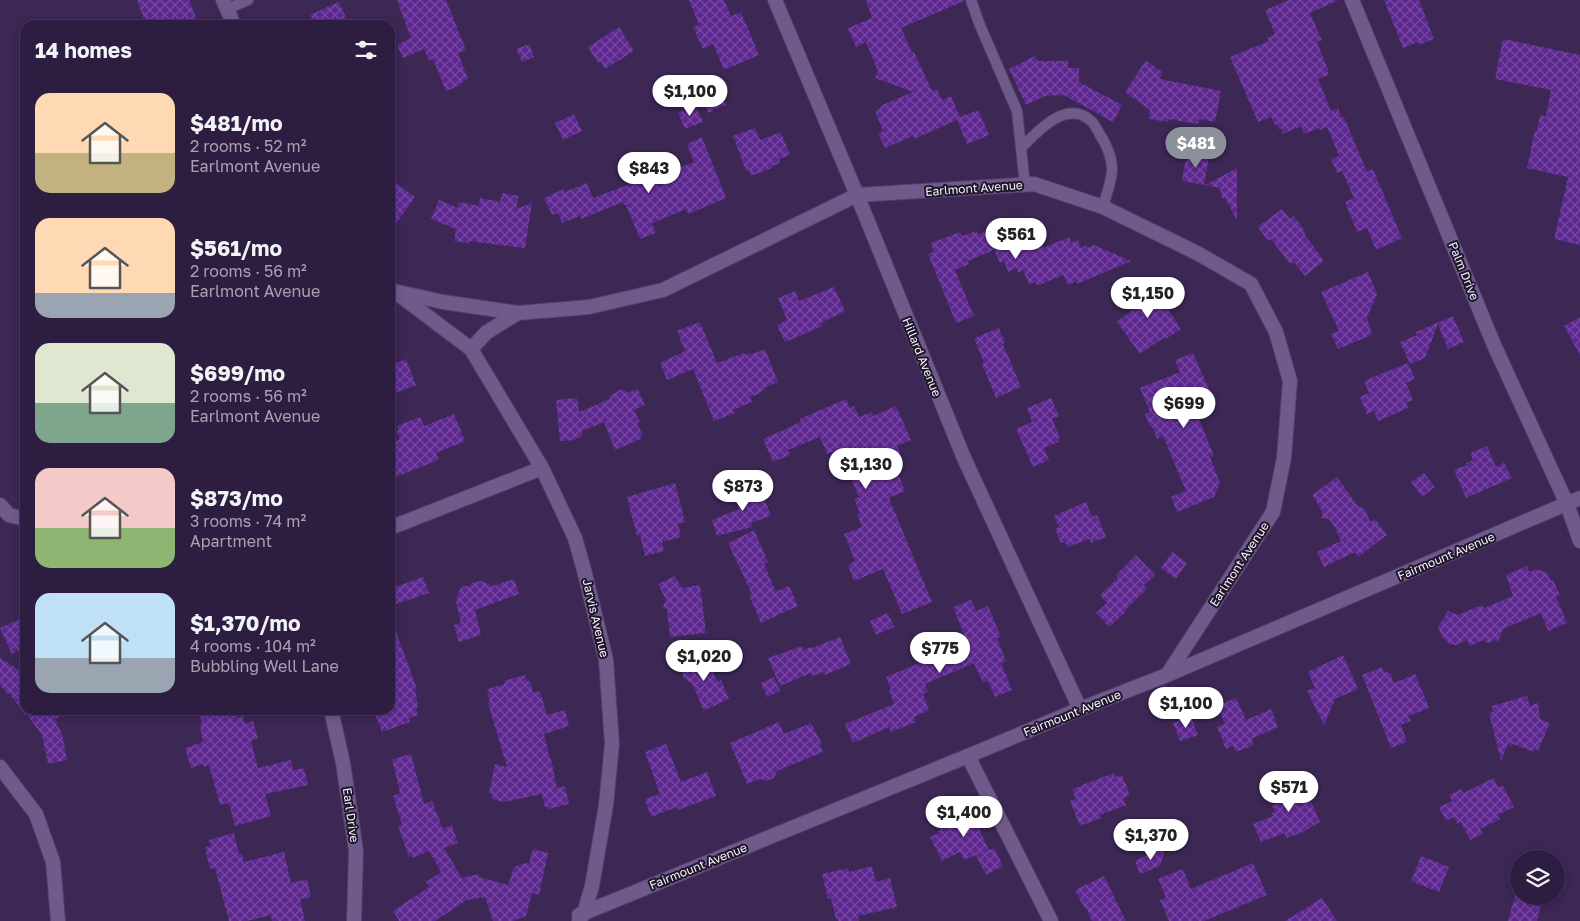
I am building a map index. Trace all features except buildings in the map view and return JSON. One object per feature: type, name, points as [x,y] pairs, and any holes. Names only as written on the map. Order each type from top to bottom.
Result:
[{"type":"street","name":"Hillard Avenue","points":[[775,0],[964,458],[1080,709]]},
{"type":"street","name":"Palm Drive","points":[[1352,0],[1494,345],[1574,501],[1580,541]]},
{"type":"street","points":[[225,5],[232,20]]},
{"type":"street","name":"Earlmont Avenue","points":[[471,349],[487,332],[518,313],[589,307],[663,290],[857,196],[1034,184],[1102,207],[1197,253],[1251,284],[1276,332],[1290,381],[1284,458],[1273,512],[1167,675]]},
{"type":"street","points":[[395,290],[443,302],[518,313]]},
{"type":"street","points":[[395,291],[471,349]]},
{"type":"street","name":"Jarvis Avenue","points":[[471,349],[542,468],[575,538],[606,660],[612,744],[606,805],[592,886],[581,917]]},
{"type":"street","points":[[395,526],[542,468]]},
{"type":"street","name":"Fairmount Avenue","points":[[581,917],[1080,709],[1167,675],[1574,501]]},
{"type":"street","points":[[0,505],[9,514],[20,517]]},
{"type":"street","name":"Earl Drive","points":[[332,715],[343,763],[356,851],[354,921]]},
{"type":"street","points":[[968,756],[1051,921]]},
{"type":"street","points":[[0,767],[36,814],[53,862],[58,921]]},
{"type":"street","points":[[570,921],[581,917]]},
{"type":"lane","points":[[225,5],[248,0]]},
{"type":"lane","points":[[971,0],[1017,111],[1025,184]]},
{"type":"lane","points":[[1022,147],[1042,128],[1059,116],[1077,113],[1091,120],[1111,156],[1112,171],[1102,207]]}]
